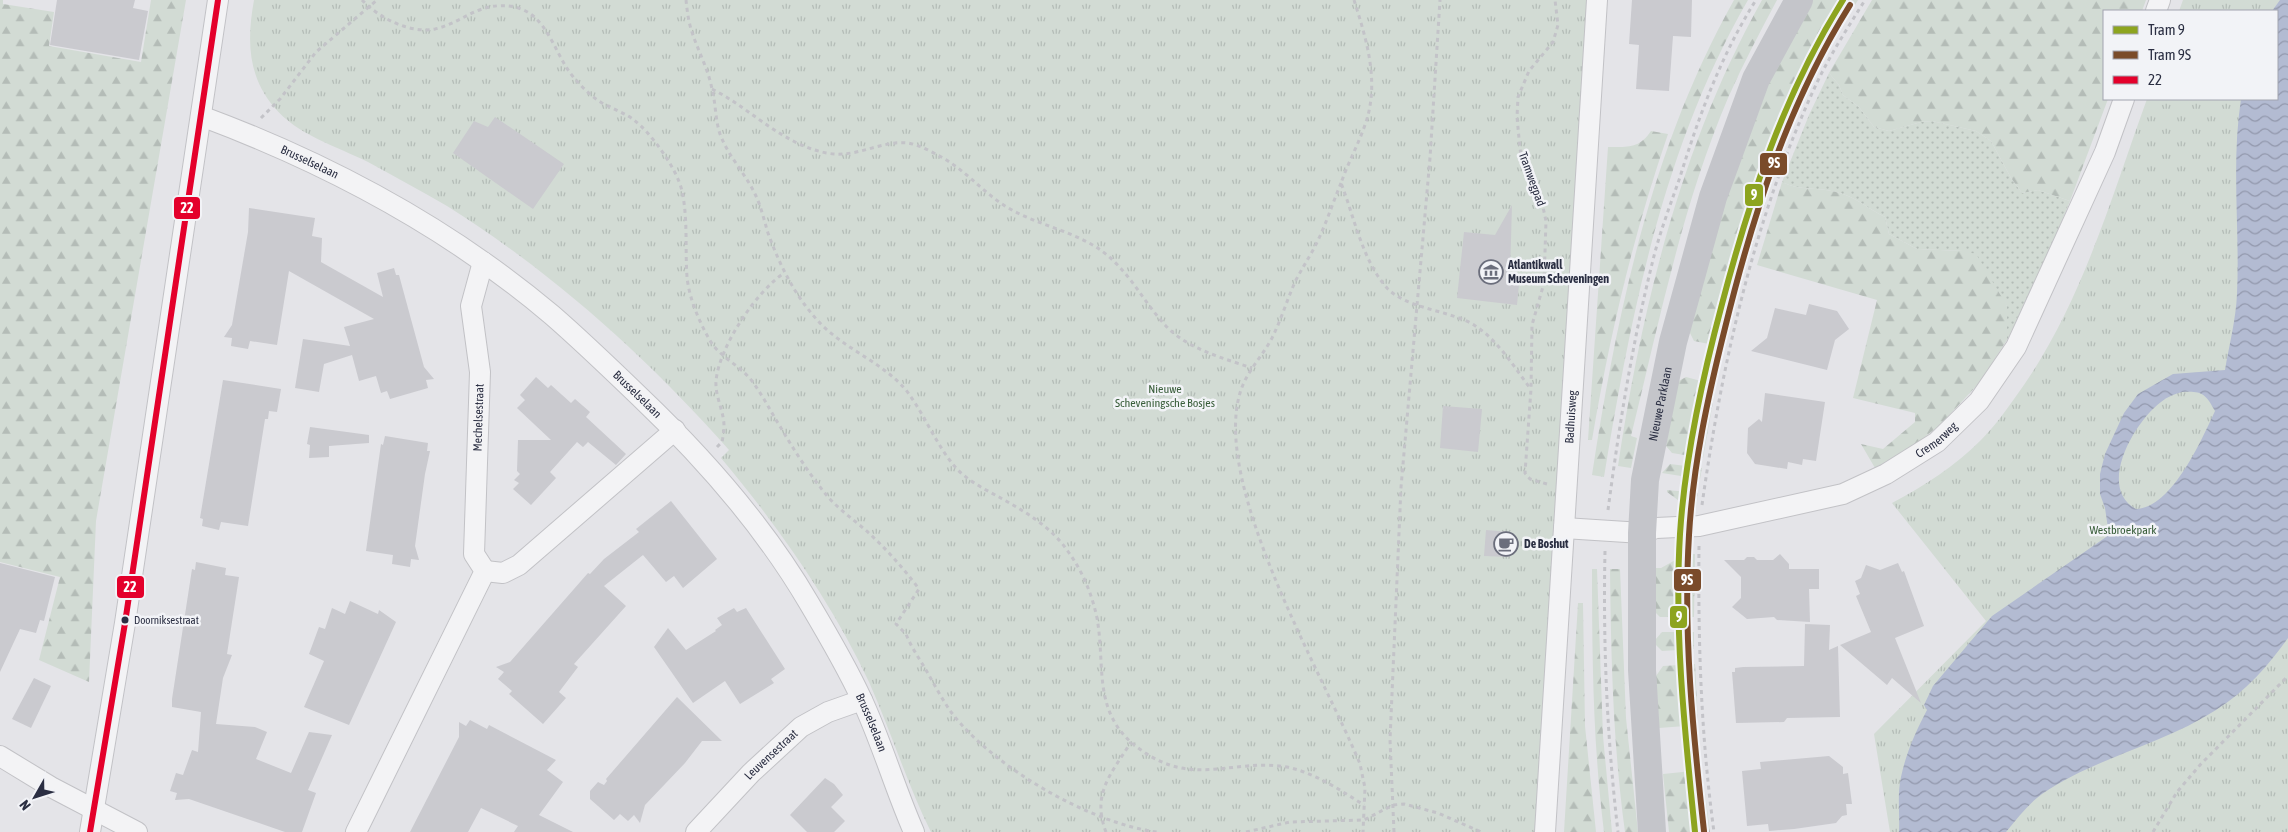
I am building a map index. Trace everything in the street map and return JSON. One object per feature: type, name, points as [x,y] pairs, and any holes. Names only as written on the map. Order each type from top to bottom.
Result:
[{"type":"main road","name":"Nieuwe Parklaan","points":[[1652,832],[1642,670],[1642,533],[1645,480],[1673,342],[1704,225],[1731,144],[1756,79],[1799,0]]},
{"type":"street","points":[[90,832],[125,623],[218,0]]},
{"type":"street","name":"Badhuisweg","points":[[1545,832],[1597,0]]},
{"type":"street","name":"Cremerweg","points":[[1564,528],[1642,533],[1656,528],[1699,526],[1843,494],[1886,474],[1937,442],[1979,401],[2016,347],[2105,152],[2124,100]]},
{"type":"street","name":"Brusselselaan","points":[[202,116],[247,133],[396,206],[483,262],[587,345],[675,430],[750,518],[779,556],[809,603],[862,700],[914,832]]},
{"type":"street","name":"Mechelsestraat","points":[[483,262],[471,306],[480,372],[474,554],[485,571]]},
{"type":"street","points":[[356,832],[485,571],[503,573],[518,565],[675,430]]},
{"type":"street","name":"Leuvensestraat","points":[[696,832],[751,773],[802,727],[828,712],[862,700]]},
{"type":"street","points":[[0,756],[93,810],[137,832]]},
{"type":"path","points":[[362,0],[368,7],[402,26],[420,30],[440,27],[471,11],[491,5],[509,5],[533,15],[544,29],[567,70],[576,80],[599,101],[627,115],[645,129],[669,163],[682,189],[687,238],[687,277],[690,294],[708,339],[723,357],[744,371],[754,383],[793,448],[826,495],[901,565],[919,589],[896,624],[906,634],[952,712],[997,758],[1031,781],[1100,816],[1144,830],[1157,832]]},
{"type":"path","points":[[247,133],[280,99],[316,52],[377,0]]},
{"type":"path","points":[[686,0],[690,26],[712,89],[714,111],[720,135],[756,196],[784,273],[797,294],[825,328],[895,379],[909,394],[931,432],[956,468],[980,487],[1026,512],[1054,535],[1067,549],[1078,565],[1098,620],[1105,699],[1116,722],[1131,742],[1153,758],[1186,770],[1216,770],[1265,765],[1298,770],[1312,775],[1364,805]]},
{"type":"path","points":[[1354,0],[1370,54],[1372,89],[1365,125],[1320,236],[1294,284],[1271,339],[1240,391],[1235,413],[1237,446],[1245,493],[1259,536],[1295,623],[1360,764],[1365,788],[1363,832]]},
{"type":"path","points":[[1394,832],[1390,740],[1398,555],[1407,412],[1430,158],[1440,0]]},
{"type":"path","name":"Tramwegpad","points":[[1555,0],[1558,25],[1553,42],[1529,71],[1518,97],[1517,117],[1523,163],[1541,198],[1546,221],[1544,283],[1532,326],[1531,389],[1525,473],[1530,479],[1566,488]]},
{"type":"path","points":[[1714,832],[1705,759],[1700,692],[1698,630],[1699,526],[1721,389],[1737,318],[1764,218],[1815,87],[1865,0]]},
{"type":"path","points":[[712,89],[734,100],[783,135],[818,151],[842,154],[894,143],[908,143],[944,159],[965,172],[1004,206],[1085,241],[1106,255],[1129,276],[1165,325],[1182,339],[1214,355],[1252,368]]},
{"type":"path","points":[[1340,183],[1361,239],[1380,278],[1396,296],[1474,325],[1501,349],[1531,389]]},
{"type":"path","points":[[702,460],[722,442],[724,425],[717,395],[716,380],[731,336],[774,280],[784,273]]},
{"type":"path","points":[[2153,832],[2183,785],[2288,676]]},
{"type":"path","points":[[1106,832],[1100,816],[1099,805],[1104,786],[1131,742]]},
{"type":"path","points":[[1246,832],[1290,822],[1364,820],[1393,805],[1404,804],[1438,813],[1481,832]]},
{"type":"green space","points":[[0,0],[3,0],[3,4],[54,12],[49,46],[141,62],[151,0],[186,0],[96,521],[89,682],[39,660],[60,577],[0,562]]},
{"type":"green space","name":"Nieuwe Scheveningsche Bosjes","points":[[254,0],[1587,0],[1535,832],[931,832],[914,795],[869,682],[854,652],[821,593],[783,537],[721,458],[729,450],[631,349],[597,318],[524,259],[447,206],[368,162],[305,132],[283,117],[265,95],[254,69],[251,56],[250,29]]},
{"type":"green space","points":[[1734,0],[1748,0],[1719,55],[1694,113],[1673,171],[1639,292],[1614,415],[1604,477],[1592,475],[1613,353],[1642,231],[1660,171],[1681,113],[1705,56]]},
{"type":"green space","points":[[1762,0],[1777,0],[1728,98],[1697,180],[1673,265],[1631,436],[1637,438],[1631,468],[1618,466],[1639,345],[1669,226],[1709,110],[1734,54]]},
{"type":"green space","points":[[1812,0],[1858,0],[1833,41],[1812,83],[1777,168],[1762,212],[1724,347],[1694,341],[1689,331],[1712,245],[1738,161],[1771,78]]},
{"type":"green space","points":[[1872,0],[2146,0],[2142,10],[2103,10],[2103,100],[2108,100],[2070,201],[2038,190],[2022,193],[2011,178],[1991,141],[1976,131],[1932,121],[1921,122],[1889,131],[1874,127],[1859,107],[1843,95],[1839,85],[1829,73]]},
{"type":"green space","name":"Westbroekpark","points":[[2183,0],[2288,0],[2288,832],[1890,832],[1874,734],[1986,621],[1892,503],[1939,475],[1981,440],[2003,415],[2037,365],[2075,292],[2091,254],[2147,100],[2278,100],[2278,10],[2179,10]]},
{"type":"green space","points":[[1829,73],[1839,85],[1843,95],[1859,107],[1874,127],[1889,131],[1921,122],[1932,121],[1976,131],[1991,141],[2011,178],[2022,193],[2038,190],[2070,201],[2030,298],[2007,340],[2007,306],[1963,251],[1917,249],[1889,234],[1885,217],[1849,196],[1829,191],[1795,187],[1782,182],[1809,115]]},
{"type":"green space","points":[[1651,131],[1668,134],[1633,248],[1615,323],[1592,440],[1588,440],[1608,147],[1632,146],[1642,141]]},
{"type":"green space","points":[[1782,182],[1795,187],[1829,191],[1849,196],[1885,217],[1889,234],[1917,249],[1963,251],[1976,254],[2007,306],[2007,340],[1980,382],[1941,424],[1915,445],[1875,468],[1861,444],[1883,449],[1915,422],[1915,413],[1853,398],[1877,300],[1757,265]]},
{"type":"green space","points":[[1686,377],[1716,385],[1703,458],[1672,453],[1666,446],[1677,382]]},
{"type":"green space","points":[[1670,464],[1702,468],[1700,479],[1662,473]]},
{"type":"green space","points":[[1667,490],[1698,493],[1696,509],[1690,509],[1667,492]]},
{"type":"green space","points":[[1686,554],[1695,554],[1694,617],[1660,617],[1653,610],[1654,568],[1661,568]]},
{"type":"green space","points":[[1592,569],[1597,569],[1603,736],[1612,832],[1604,832],[1597,766],[1593,668]]},
{"type":"green space","points":[[1610,569],[1620,569],[1626,718],[1638,832],[1625,832],[1621,799],[1613,701]]},
{"type":"green space","points":[[1578,603],[1583,603],[1585,726],[1596,832],[1564,832]]},
{"type":"green space","points":[[1662,632],[1694,632],[1694,649],[1662,651],[1654,643]]},
{"type":"green space","points":[[1695,664],[1698,725],[1659,728],[1656,676],[1663,666]]},
{"type":"green space","points":[[1702,770],[1710,832],[1669,832],[1663,774]]},
{"type":"water","points":[[2280,0],[2288,0],[2288,638],[2256,677],[2227,703],[2174,733],[2107,760],[2063,781],[2037,798],[2006,832],[1899,832],[1901,777],[1912,742],[1927,710],[1924,705],[1933,686],[1992,616],[2109,535],[2105,508],[2100,494],[2100,474],[2105,454],[2124,413],[2138,394],[2173,374],[2225,370],[2234,323],[2237,294],[2236,172],[2241,100],[2278,100],[2278,10],[2273,10]],"holes":[[[2182,392],[2199,393],[2208,400],[2215,411],[2194,454],[2173,485],[2162,497],[2149,506],[2136,509],[2125,499],[2119,486],[2119,470],[2131,438],[2151,411],[2168,397]]]},
{"type":"building","points":[[57,0],[135,0],[133,8],[148,11],[139,60],[50,45]]},
{"type":"building","points":[[1632,0],[1692,0],[1691,37],[1673,36],[1669,91],[1636,89],[1639,45],[1629,44]]},
{"type":"building","points":[[495,117],[564,164],[533,209],[453,153],[474,121],[488,127]]},
{"type":"building","points":[[1512,205],[1510,275],[1519,284],[1517,305],[1457,298],[1464,232],[1495,235]]},
{"type":"building","points":[[249,208],[315,218],[312,236],[322,238],[321,262],[383,297],[377,273],[394,268],[396,275],[399,275],[424,367],[434,379],[426,380],[428,388],[390,399],[387,391],[381,393],[376,376],[359,381],[352,355],[324,364],[319,392],[295,388],[303,339],[350,346],[344,327],[374,319],[289,271],[277,345],[250,341],[248,349],[231,346],[232,338],[224,337],[232,325],[248,232]]},
{"type":"building","points":[[1809,304],[1837,311],[1849,329],[1835,340],[1827,370],[1751,351],[1767,338],[1775,308],[1806,315]]},
{"type":"building","points":[[536,377],[548,388],[551,385],[571,403],[575,399],[590,412],[586,417],[626,454],[616,465],[588,442],[583,447],[577,442],[550,472],[556,478],[531,505],[513,489],[519,483],[514,480],[520,474],[517,471],[518,440],[551,440],[517,408],[525,400],[520,395]]},
{"type":"building","points":[[223,380],[281,389],[277,412],[269,411],[268,419],[265,419],[248,526],[221,522],[219,530],[202,526],[203,519],[200,518]]},
{"type":"building","points":[[1765,393],[1825,402],[1816,461],[1803,459],[1802,465],[1788,462],[1787,469],[1755,464],[1747,453],[1748,428],[1759,419],[1762,422]]},
{"type":"building","points":[[1443,406],[1482,409],[1478,452],[1440,448]]},
{"type":"building","points":[[310,427],[369,435],[369,443],[329,446],[329,457],[309,458],[310,445],[307,444]]},
{"type":"building","points":[[385,436],[428,443],[427,451],[430,451],[415,546],[419,560],[411,559],[410,567],[392,564],[393,555],[366,551],[381,444],[383,445]]},
{"type":"building","points":[[671,501],[717,559],[683,588],[674,576],[666,582],[643,555],[604,586],[626,606],[574,664],[578,667],[559,692],[566,698],[543,724],[509,694],[512,691],[498,679],[504,672],[496,667],[510,662],[588,573],[590,574],[604,559],[639,532],[636,529]]},
{"type":"building","points":[[1486,530],[1510,532],[1509,557],[1484,556]]},
{"type":"building","points":[[1780,554],[1789,564],[1789,569],[1819,569],[1819,589],[1809,589],[1810,622],[1777,620],[1774,617],[1747,619],[1732,607],[1741,598],[1741,577],[1724,560],[1744,560],[1747,557],[1754,557],[1757,560],[1773,560]]},
{"type":"building","points":[[196,562],[226,568],[225,575],[239,577],[227,654],[232,655],[223,678],[216,724],[255,727],[267,732],[256,759],[291,773],[309,732],[332,735],[308,790],[316,793],[302,832],[285,832],[189,799],[175,800],[177,793],[170,791],[176,773],[183,775],[192,750],[198,752],[201,712],[172,707],[192,569],[195,570]]},
{"type":"building","points":[[0,563],[55,577],[44,621],[40,620],[36,633],[20,629],[0,672]]},
{"type":"building","points":[[1898,563],[1902,572],[1904,571],[1924,626],[1895,638],[1921,703],[1892,678],[1887,685],[1840,645],[1871,632],[1856,596],[1860,594],[1855,581],[1861,578],[1866,565],[1880,570]]},
{"type":"building","points":[[350,601],[378,614],[379,610],[396,622],[349,725],[304,707],[324,661],[309,654],[319,627],[325,629],[332,608],[345,614]]},
{"type":"building","points":[[734,608],[737,612],[746,608],[785,669],[771,679],[774,683],[740,704],[725,681],[693,703],[654,647],[668,628],[686,650],[716,631],[722,625],[717,618]]},
{"type":"building","points":[[1805,624],[1830,625],[1829,650],[1838,646],[1840,717],[1787,718],[1784,722],[1736,723],[1732,672],[1735,672],[1735,668],[1743,667],[1804,666]]},
{"type":"building","points":[[34,678],[51,686],[31,728],[12,719]]},
{"type":"building","points":[[677,697],[722,741],[702,741],[685,763],[645,805],[640,823],[634,815],[628,821],[620,814],[614,820],[590,799],[590,791],[598,782],[604,785],[607,781],[606,779]]},
{"type":"building","points":[[470,720],[487,729],[489,725],[556,760],[547,770],[563,782],[539,815],[573,832],[514,832],[518,826],[481,808],[468,832],[410,832],[459,737],[459,722],[466,726]]},
{"type":"building","points":[[1829,756],[1843,767],[1843,774],[1848,773],[1852,804],[1846,804],[1847,815],[1842,816],[1836,823],[1794,829],[1769,831],[1768,824],[1747,826],[1742,771],[1761,769],[1760,762]]},
{"type":"building","points":[[825,778],[834,784],[843,795],[831,807],[845,821],[834,832],[807,832],[790,815]]},
{"type":"tram line","name":"9","points":[[1695,832],[1679,646],[1678,609],[1682,505],[1690,447],[1701,389],[1715,332],[1744,225],[1757,186],[1786,109],[1803,72],[1843,0]]},
{"type":"tram line","name":"9S","points":[[1704,831],[1690,683],[1687,609],[1691,509],[1702,431],[1736,285],[1775,161],[1808,81],[1850,5]]},
{"type":"transit line","name":"22","points":[[90,832],[125,623],[218,0]]},
{"type":"place","name":"Atlantikwall Museum Scheveningen","points":[[1491,272]]},
{"type":"place","name":"De Boshut","points":[[1506,544]]},
{"type":"place","name":"Doorniksestraat","points":[[125,620]]}]
